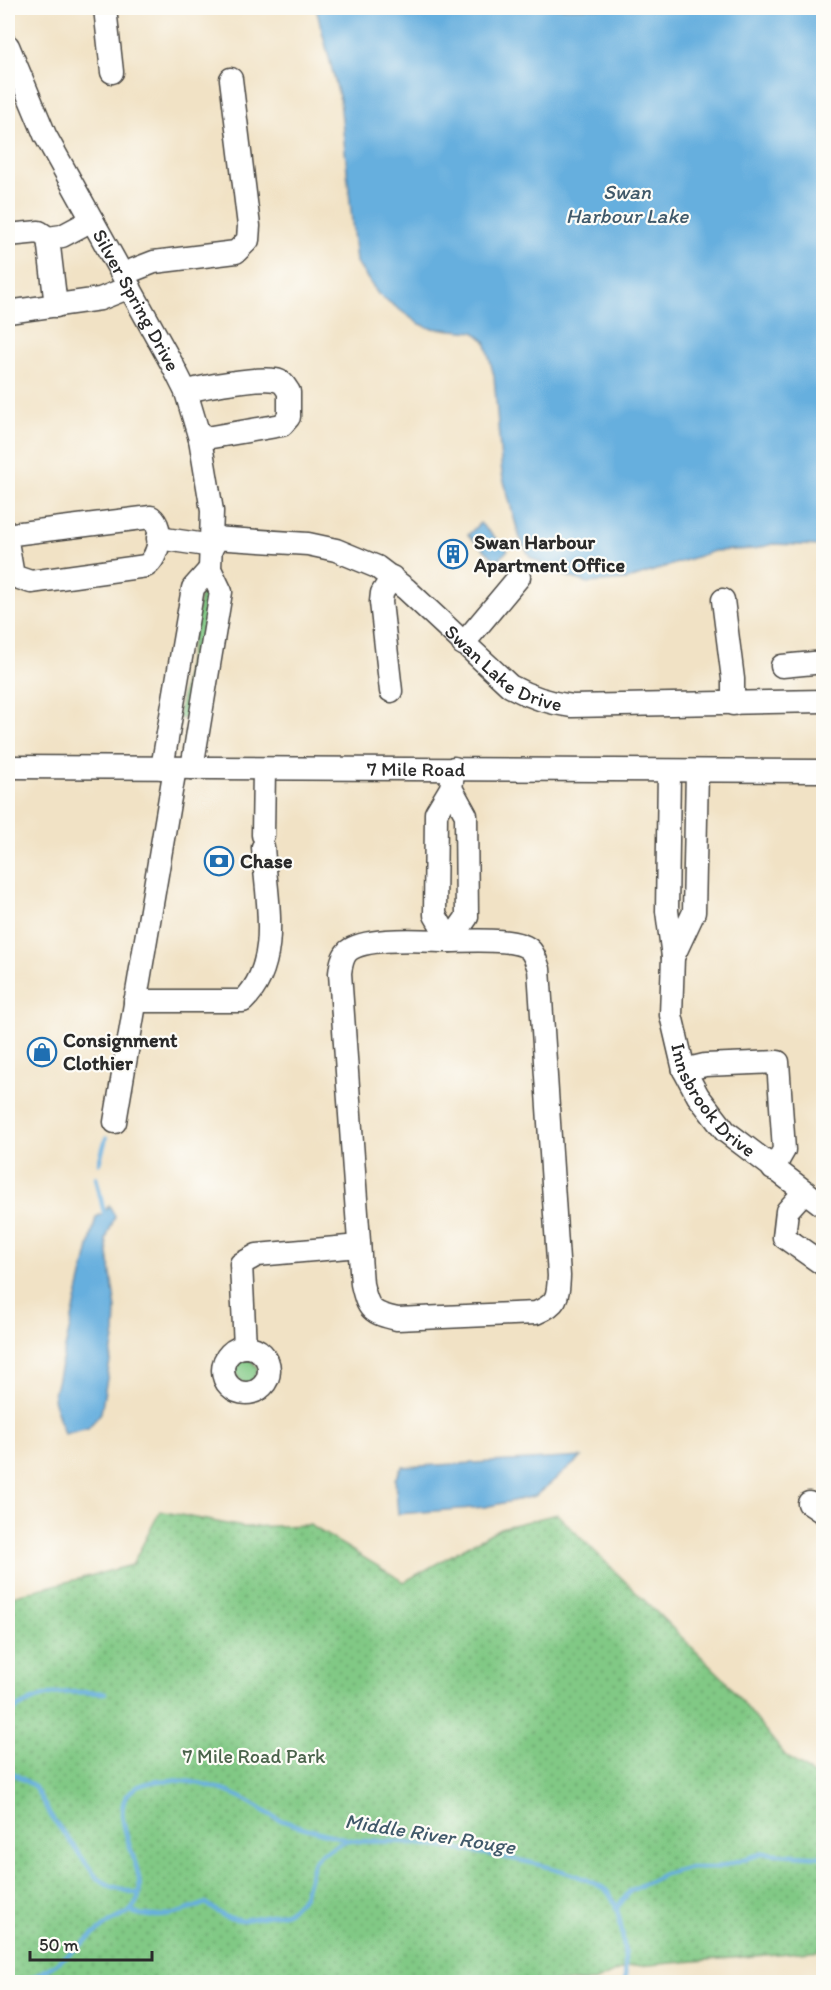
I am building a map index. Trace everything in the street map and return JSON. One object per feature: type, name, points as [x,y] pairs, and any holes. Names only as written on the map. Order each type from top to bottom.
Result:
[{"type":"street","points":[[105,8],[112,72]]},
{"type":"street","name":"Silver Spring Drive","points":[[8,46],[45,135],[186,392],[200,439],[212,511],[213,542],[210,569],[221,592],[176,768]]},
{"type":"street","points":[[8,312],[100,300],[154,262],[230,254],[241,248],[248,240],[249,226],[231,79]]},
{"type":"street","points":[[8,235],[39,232],[48,238],[62,236],[92,220]]},
{"type":"street","points":[[48,238],[56,306]]},
{"type":"street","points":[[186,392],[212,386],[269,380],[280,382],[289,392],[289,417],[282,425],[200,439]]},
{"type":"street","points":[[8,537],[13,534],[151,517],[157,523],[158,538],[156,556],[146,566],[31,582],[13,576],[8,546]]},
{"type":"street","name":"Swan Lake Drive","points":[[158,538],[213,542],[288,542],[326,548],[363,560],[392,577],[510,686],[529,697],[550,704],[572,706],[824,701]]},
{"type":"street","name":"Silver Spring Drive","points":[[176,768],[193,588],[210,569]]},
{"type":"street","points":[[391,690],[381,602],[382,593],[392,577]]},
{"type":"street","points":[[463,644],[519,577]]},
{"type":"street","points":[[723,600],[733,679],[733,704]]},
{"type":"street","points":[[782,666],[824,662]]},
{"type":"street","name":"7 Mile Road","points":[[8,767],[264,769],[453,778],[669,771],[824,771]]},
{"type":"street","points":[[115,1122],[176,768]]},
{"type":"street","points":[[135,1001],[243,1001],[252,992],[269,951],[263,841],[264,769]]},
{"type":"street","name":"Innsbrook Drive","points":[[669,771],[667,911],[673,957],[671,1015],[684,1070],[698,1096],[725,1131],[824,1206]]},
{"type":"street","name":"Innsbrook Drive","points":[[673,957],[694,912],[697,771]]},
{"type":"street","points":[[450,940],[435,915],[436,813],[453,778]]},
{"type":"street","points":[[450,940],[467,917],[466,815],[453,778]]},
{"type":"street","points":[[450,940],[500,941],[526,946],[531,951],[539,969],[559,1276],[558,1294],[551,1307],[536,1313],[397,1319],[376,1314],[367,1304],[362,1284],[340,973],[342,958],[353,948],[370,943],[450,940]]},
{"type":"street","points":[[684,1070],[705,1065],[777,1062],[784,1150],[773,1169]]},
{"type":"street","points":[[804,1192],[787,1211],[784,1237],[824,1265]]},
{"type":"street","points":[[245,1347],[241,1264],[257,1255],[359,1246]]},
{"type":"green space","points":[[202,587],[211,589],[190,715],[182,719],[178,717]]},
{"type":"green space","points":[[247,1355],[258,1369],[254,1379],[246,1384],[239,1379],[234,1368],[242,1356]]},
{"type":"green space","name":"7 Mile Road Park","points":[[160,1511],[243,1527],[310,1525],[404,1582],[500,1528],[557,1514],[723,1678],[785,1755],[823,1782],[823,1950],[626,1967],[594,1982],[8,1982],[8,1597],[132,1565]]},
{"type":"water","name":"Swan Harbour Lake","points":[[316,8],[823,8],[823,546],[773,544],[754,549],[714,551],[626,580],[588,583],[560,574],[530,557],[519,536],[502,474],[494,376],[485,341],[474,332],[430,328],[418,323],[378,294],[356,262],[340,100]]},
{"type":"water","points":[[480,523],[508,550],[497,561],[468,535]]},
{"type":"water","points":[[109,1205],[115,1216],[106,1239],[116,1309],[115,1333],[101,1413],[88,1428],[64,1434],[53,1399],[96,1217],[104,1213]]},
{"type":"water","points":[[582,1457],[535,1496],[485,1507],[398,1514],[395,1479],[402,1467]]},
{"type":"waterway","points":[[99,1163],[106,1138]]},
{"type":"waterway","points":[[96,1177],[104,1213]]},
{"type":"waterway","points":[[8,1714],[43,1696],[65,1692],[105,1693]]},
{"type":"waterway","points":[[8,1760],[9,1771],[34,1786],[51,1816],[97,1878],[111,1886],[139,1894]]},
{"type":"waterway","name":"Middle River Rouge","points":[[22,1982],[57,1963],[112,1921],[132,1909],[139,1896],[139,1881],[126,1835],[123,1806],[128,1795],[139,1786],[164,1780],[204,1784],[217,1788],[240,1797],[284,1821],[346,1839],[404,1842],[478,1853],[536,1864],[585,1879],[603,1888],[615,1905],[622,1932],[625,1982]]},
{"type":"waterway","points":[[130,1912],[151,1916],[169,1915],[206,1903],[225,1917],[243,1920],[288,1912],[304,1896],[314,1861],[322,1853],[347,1840]]},
{"type":"waterway","points":[[616,1909],[630,1891],[664,1874],[688,1868],[715,1868],[764,1853],[824,1857]]},
{"type":"place","name":"Swan Harbour Apartment Office","points":[[453,554]]},
{"type":"place","name":"Chase","points":[[219,861]]},
{"type":"place","name":"Consignment Clothier","points":[[42,1052]]}]
